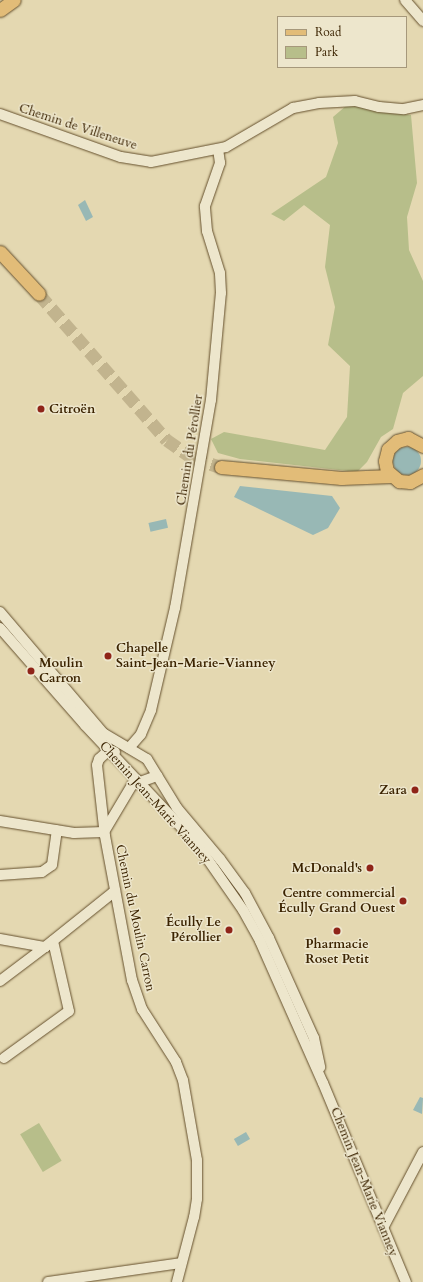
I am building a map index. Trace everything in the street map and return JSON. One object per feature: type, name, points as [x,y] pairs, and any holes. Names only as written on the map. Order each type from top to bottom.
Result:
[{"type":"main road","points":[[0,10],[14,0]]},
{"type":"main road","points":[[2,255],[39,294]]},
{"type":"main road","points":[[391,476],[385,461],[388,449],[397,441],[408,438],[421,443]]},
{"type":"main road","points":[[361,477],[385,461]]},
{"type":"main road","points":[[221,467],[341,478],[391,476],[404,482],[416,480],[423,475]]},
{"type":"street","points":[[405,0],[423,21]]},
{"type":"street","name":"Chemin de Villeneuve","points":[[0,114],[136,161],[164,161],[226,147],[293,108],[319,103],[355,101],[385,108],[404,109],[423,105]]},
{"type":"street","name":"Chemin du Pérollier","points":[[129,748],[141,734],[152,710],[175,608],[197,491],[211,400],[221,293],[218,261],[205,219],[207,194],[220,162],[218,150]]},
{"type":"street","name":"Chemin Jean-Marie Vianney","points":[[0,612],[103,733],[147,759],[176,808],[220,859],[244,893],[270,952],[406,1282]]},
{"type":"street","name":"Chemin Jean-Marie Vianney","points":[[0,628],[108,750],[204,854],[227,884],[264,939]]},
{"type":"street","points":[[108,750],[115,752],[129,748]]},
{"type":"street","name":"Chemin du Moulin Carron","points":[[108,750],[99,759],[97,766],[104,832],[132,980],[142,1009],[176,1062],[187,1095],[198,1181],[194,1217],[177,1282]]},
{"type":"street","points":[[0,821],[74,833],[104,832],[132,784],[157,776]]},
{"type":"street","points":[[0,875],[42,872],[52,865],[57,830]]},
{"type":"street","points":[[0,981],[115,891]]},
{"type":"street","points":[[0,939],[49,944]]},
{"type":"street","points":[[4,1058],[69,1011],[49,944]]},
{"type":"street","points":[[383,1228],[423,1152]]},
{"type":"street","points":[[48,1282],[73,1280],[181,1263]]},
{"type":"green space","points":[[347,105],[411,115],[417,183],[407,217],[409,250],[423,281],[423,376],[403,393],[393,429],[381,437],[367,462],[357,472],[240,459],[218,453],[211,439],[224,432],[325,450],[347,417],[350,366],[328,345],[335,307],[325,267],[330,225],[304,205],[284,221],[271,214],[326,177],[338,143],[333,117]]},
{"type":"green space","points":[[39,1123],[62,1161],[43,1172],[20,1134]]},
{"type":"water","points":[[85,200],[93,217],[86,221],[78,205]]},
{"type":"water","points":[[407,447],[417,451],[421,461],[417,471],[407,475],[397,471],[393,461],[397,451]]},
{"type":"water","points":[[240,486],[332,496],[340,508],[328,528],[313,535],[234,497]]},
{"type":"water","points":[[166,519],[168,528],[150,532],[148,523]]},
{"type":"water","points":[[420,1097],[423,1098],[422,1114],[413,1110]]},
{"type":"water","points":[[246,1132],[250,1139],[238,1146],[234,1139]]},
{"type":"tunnel","points":[[39,294],[167,440],[193,458],[221,467]]},
{"type":"place","name":"Citroën","points":[[41,409]]},
{"type":"place","name":"Chapelle Saint-Jean-Marie-Vianney","points":[[108,656]]},
{"type":"place","name":"Moulin Carron","points":[[31,671]]},
{"type":"place","name":"Zara","points":[[415,790]]},
{"type":"place","name":"McDonald's","points":[[370,868]]},
{"type":"place","name":"Centre commercial Écully Grand Ouest","points":[[403,901]]},
{"type":"place","name":"Écully Le Pérollier","points":[[229,930]]},
{"type":"place","name":"Pharmacie Roset Petit","points":[[337,931]]}]
